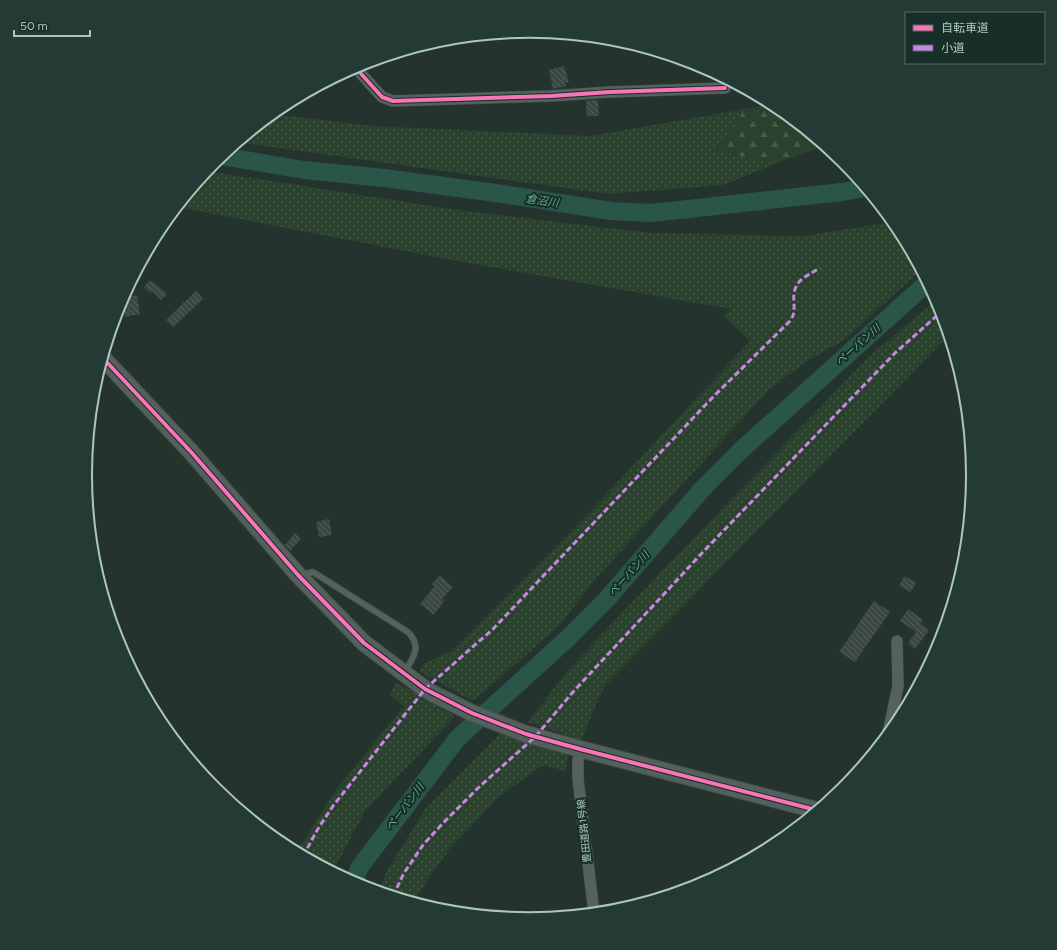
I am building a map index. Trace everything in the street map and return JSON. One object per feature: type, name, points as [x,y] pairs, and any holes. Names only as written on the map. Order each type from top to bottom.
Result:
[{"type":"street","points":[[359,72],[382,97],[393,101],[725,88]]},
{"type":"street","points":[[106,362],[192,453],[298,575],[364,643],[427,691],[472,713],[526,734],[580,750],[811,809]]},
{"type":"street","points":[[891,720],[898,686],[897,641]]},
{"type":"street","name":"豊田道路1号線","points":[[580,750],[578,760],[578,779],[593,907]]},
{"type":"lane","points":[[298,575],[313,572],[408,632],[414,638],[416,650],[404,673]]},
{"type":"green space","points":[[761,106],[795,128],[819,148],[777,163],[715,151],[745,109]]},
{"type":"green space","points":[[745,109],[715,151],[777,163],[723,185],[608,194],[244,143],[281,115],[372,126],[591,136]]},
{"type":"green space","points":[[214,172],[457,210],[651,233],[804,236],[885,223],[907,256],[916,274],[844,340],[804,363],[771,388],[596,578],[559,626],[473,701],[420,672],[423,664],[452,651],[571,532],[750,341],[724,316],[731,309],[457,261],[183,208]]},
{"type":"green space","points":[[930,305],[944,340],[604,687],[581,740],[528,722],[568,670],[871,355]]},
{"type":"green space","points":[[396,682],[455,716],[365,811],[335,867],[300,847],[333,794],[404,706],[390,695]]},
{"type":"green space","points":[[500,734],[523,742],[569,751],[565,771],[543,765],[500,796],[451,847],[416,897],[380,886],[389,867],[426,808]]},
{"type":"building","points":[[564,66],[569,82],[565,83],[566,86],[553,89],[549,70]]},
{"type":"building","points":[[598,100],[599,116],[587,116],[586,101]]},
{"type":"building","points":[[149,281],[152,281],[167,294],[161,300],[152,291],[150,293],[144,287]]},
{"type":"building","points":[[196,291],[203,299],[173,327],[166,320]]},
{"type":"building","points":[[137,295],[140,314],[125,317],[124,311],[130,296]]},
{"type":"building","points":[[329,519],[332,535],[319,537],[316,522]]},
{"type":"building","points":[[295,533],[301,539],[290,551],[285,545]]},
{"type":"building","points":[[440,575],[453,587],[442,599],[444,601],[434,615],[420,604],[434,587],[432,584]]},
{"type":"building","points":[[904,576],[916,582],[911,592],[899,586]]},
{"type":"building","points":[[874,601],[890,612],[855,662],[839,652]]},
{"type":"building","points":[[908,609],[923,620],[920,623],[929,630],[915,649],[908,643],[916,632],[900,621]]},
{"type":"waterway","name":"倉沼川","points":[[228,157],[304,170],[384,178],[503,194],[611,211],[651,213],[859,189]]},
{"type":"waterway","name":"ペーパン川","points":[[356,877],[359,868],[457,739],[567,639],[606,600],[705,486],[740,451],[922,287]]},
{"type":"marked path","points":[[306,851],[333,806],[425,689],[493,629],[714,396],[790,321],[794,312],[794,296],[797,285],[804,278],[820,268]]},
{"type":"marked path","points":[[395,891],[404,873],[423,845],[443,823],[478,788],[536,736],[572,693],[703,552],[895,353],[935,317]]},
{"type":"cycle path","points":[[359,72],[382,97],[393,101],[725,88]]},
{"type":"cycle path","points":[[106,361],[192,453],[298,575],[364,643],[425,689],[472,713],[526,734],[811,809]]}]
